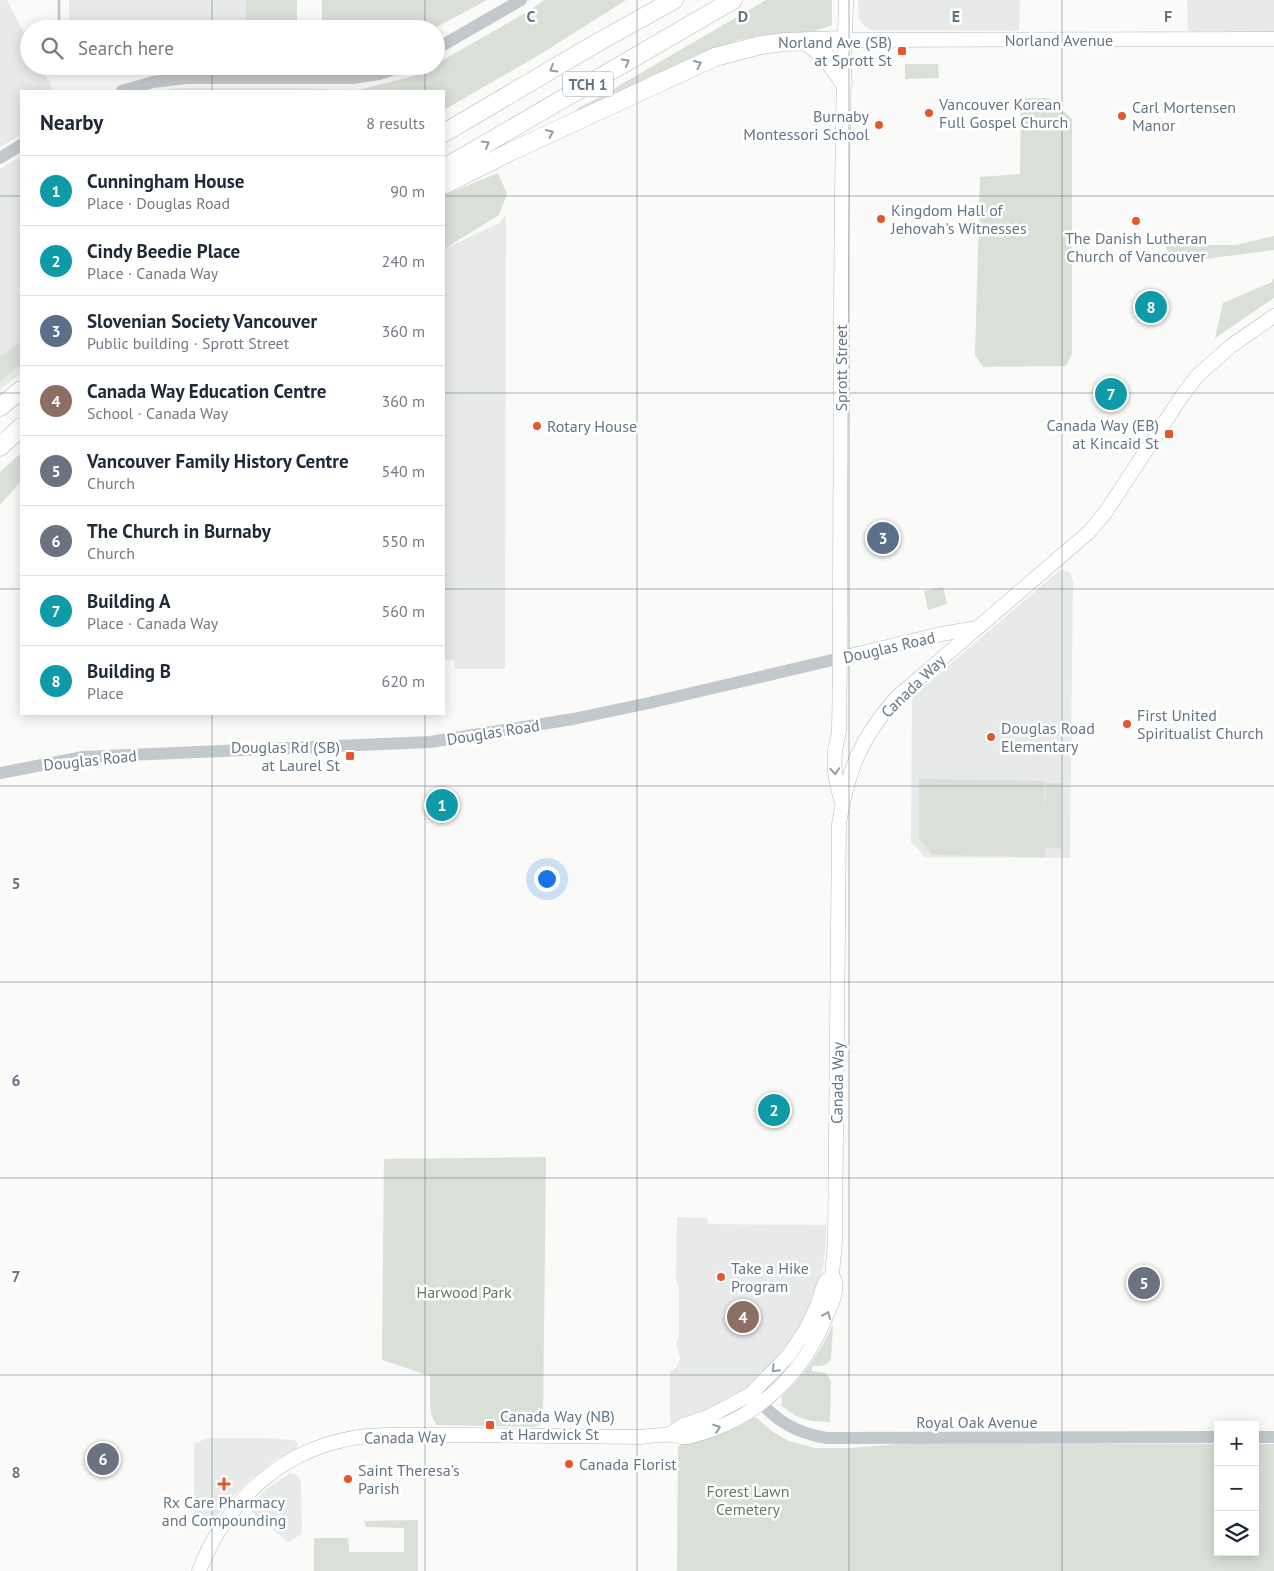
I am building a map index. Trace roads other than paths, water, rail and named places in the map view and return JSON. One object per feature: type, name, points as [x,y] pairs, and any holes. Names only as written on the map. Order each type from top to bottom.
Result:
[{"type":"highway","points":[[594,44],[622,20],[650,0]]},
{"type":"highway","name":"TCH 1","points":[[445,132],[594,44],[674,0]]},
{"type":"highway","name":"TCH 1","points":[[445,167],[733,0]]},
{"type":"highway","points":[[445,184],[512,151],[715,57],[761,45],[784,42],[844,40]]},
{"type":"highway","points":[[807,42],[826,57],[843,81]]},
{"type":"highway","points":[[0,407],[20,391]]},
{"type":"highway","points":[[0,447],[20,428]]},
{"type":"main road","name":"Sprott Street","points":[[842,806],[834,760],[839,736],[843,81],[846,0]]},
{"type":"main road","name":"Norland Avenue","points":[[844,40],[1274,39]]},
{"type":"main road","name":"Canada Way","points":[[199,1571],[206,1554],[235,1506],[258,1483],[294,1458],[330,1443],[380,1435],[640,1437],[670,1434],[685,1438],[725,1425],[756,1399],[789,1378],[813,1344],[832,1302],[836,1283],[832,1275],[835,1242],[839,824],[846,783],[854,762],[873,726],[896,698],[1089,532],[1105,513],[1197,376],[1231,346],[1274,316]]},
{"type":"main road","name":"Douglas Road","points":[[840,658],[941,634],[978,628]]},
{"type":"main road","name":"Sprott Street","points":[[839,736],[846,753],[854,762]]},
{"type":"street","points":[[445,44],[522,0]]},
{"type":"street","points":[[125,90],[153,82],[186,78],[353,78],[372,75]]},
{"type":"street","points":[[0,158],[20,147]]},
{"type":"street","name":"Douglas Road","points":[[0,773],[83,757],[430,742],[573,719],[840,658]]},
{"type":"street","name":"Royal Oak Avenue","points":[[756,1399],[776,1418],[802,1433],[834,1439],[1214,1437]]},
{"type":"street","points":[[1259,1437],[1274,1437]]},
{"type":"waterway","points":[[59,0],[59,20]]},
{"type":"place","name":"Norland Ave (SB) at Sprott St","points":[[902,51]]},
{"type":"place","name":"Vancouver Korean Full Gospel Church","points":[[929,113]]},
{"type":"place","name":"Carl Mortensen Manor","points":[[1122,116]]},
{"type":"place","name":"Burnaby Montessori School","points":[[879,125]]},
{"type":"place","name":"Kingdom Hall of Jehovah's Witnesses","points":[[881,219]]},
{"type":"place","name":"The Danish Lutheran Church of Vancouver","points":[[1136,221]]},
{"type":"place","name":"Building B","points":[[1151,307]]},
{"type":"place","name":"Building A","points":[[1111,394]]},
{"type":"place","name":"Rotary House","points":[[537,426]]},
{"type":"place","name":"Canada Way (EB) at Kincaid St","points":[[1169,434]]},
{"type":"place","name":"Slovenian Society Vancouver","points":[[883,538]]},
{"type":"place","name":"First United Spiritualist Church","points":[[1127,724]]},
{"type":"place","name":"Douglas Road Elementary","points":[[991,737]]},
{"type":"place","name":"Douglas Rd (SB) at Laurel St","points":[[350,756]]},
{"type":"place","name":"Cunningham House","points":[[442,805]]},
{"type":"place","name":"Cindy Beedie Place","points":[[774,1110]]},
{"type":"place","name":"Take a Hike Program","points":[[721,1277]]},
{"type":"place","name":"Vancouver Family History Centre","points":[[1144,1283]]},
{"type":"place","name":"Canada Way Education Centre","points":[[743,1317]]},
{"type":"place","name":"Canada Way (NB) at Hardwick St","points":[[490,1425]]},
{"type":"place","name":"The Church in Burnaby","points":[[103,1459]]},
{"type":"place","name":"Canada Florist","points":[[569,1464]]},
{"type":"place","name":"Saint Theresa's Parish","points":[[348,1479]]},
{"type":"place","name":"Rx Care Pharmacy and Compounding","points":[[224,1484]]},
{"type":"park label","name":"Harwood Park","points":[[464,1292]]},
{"type":"park label","name":"Forest Lawn Cemetery","points":[[748,1500]]}]
